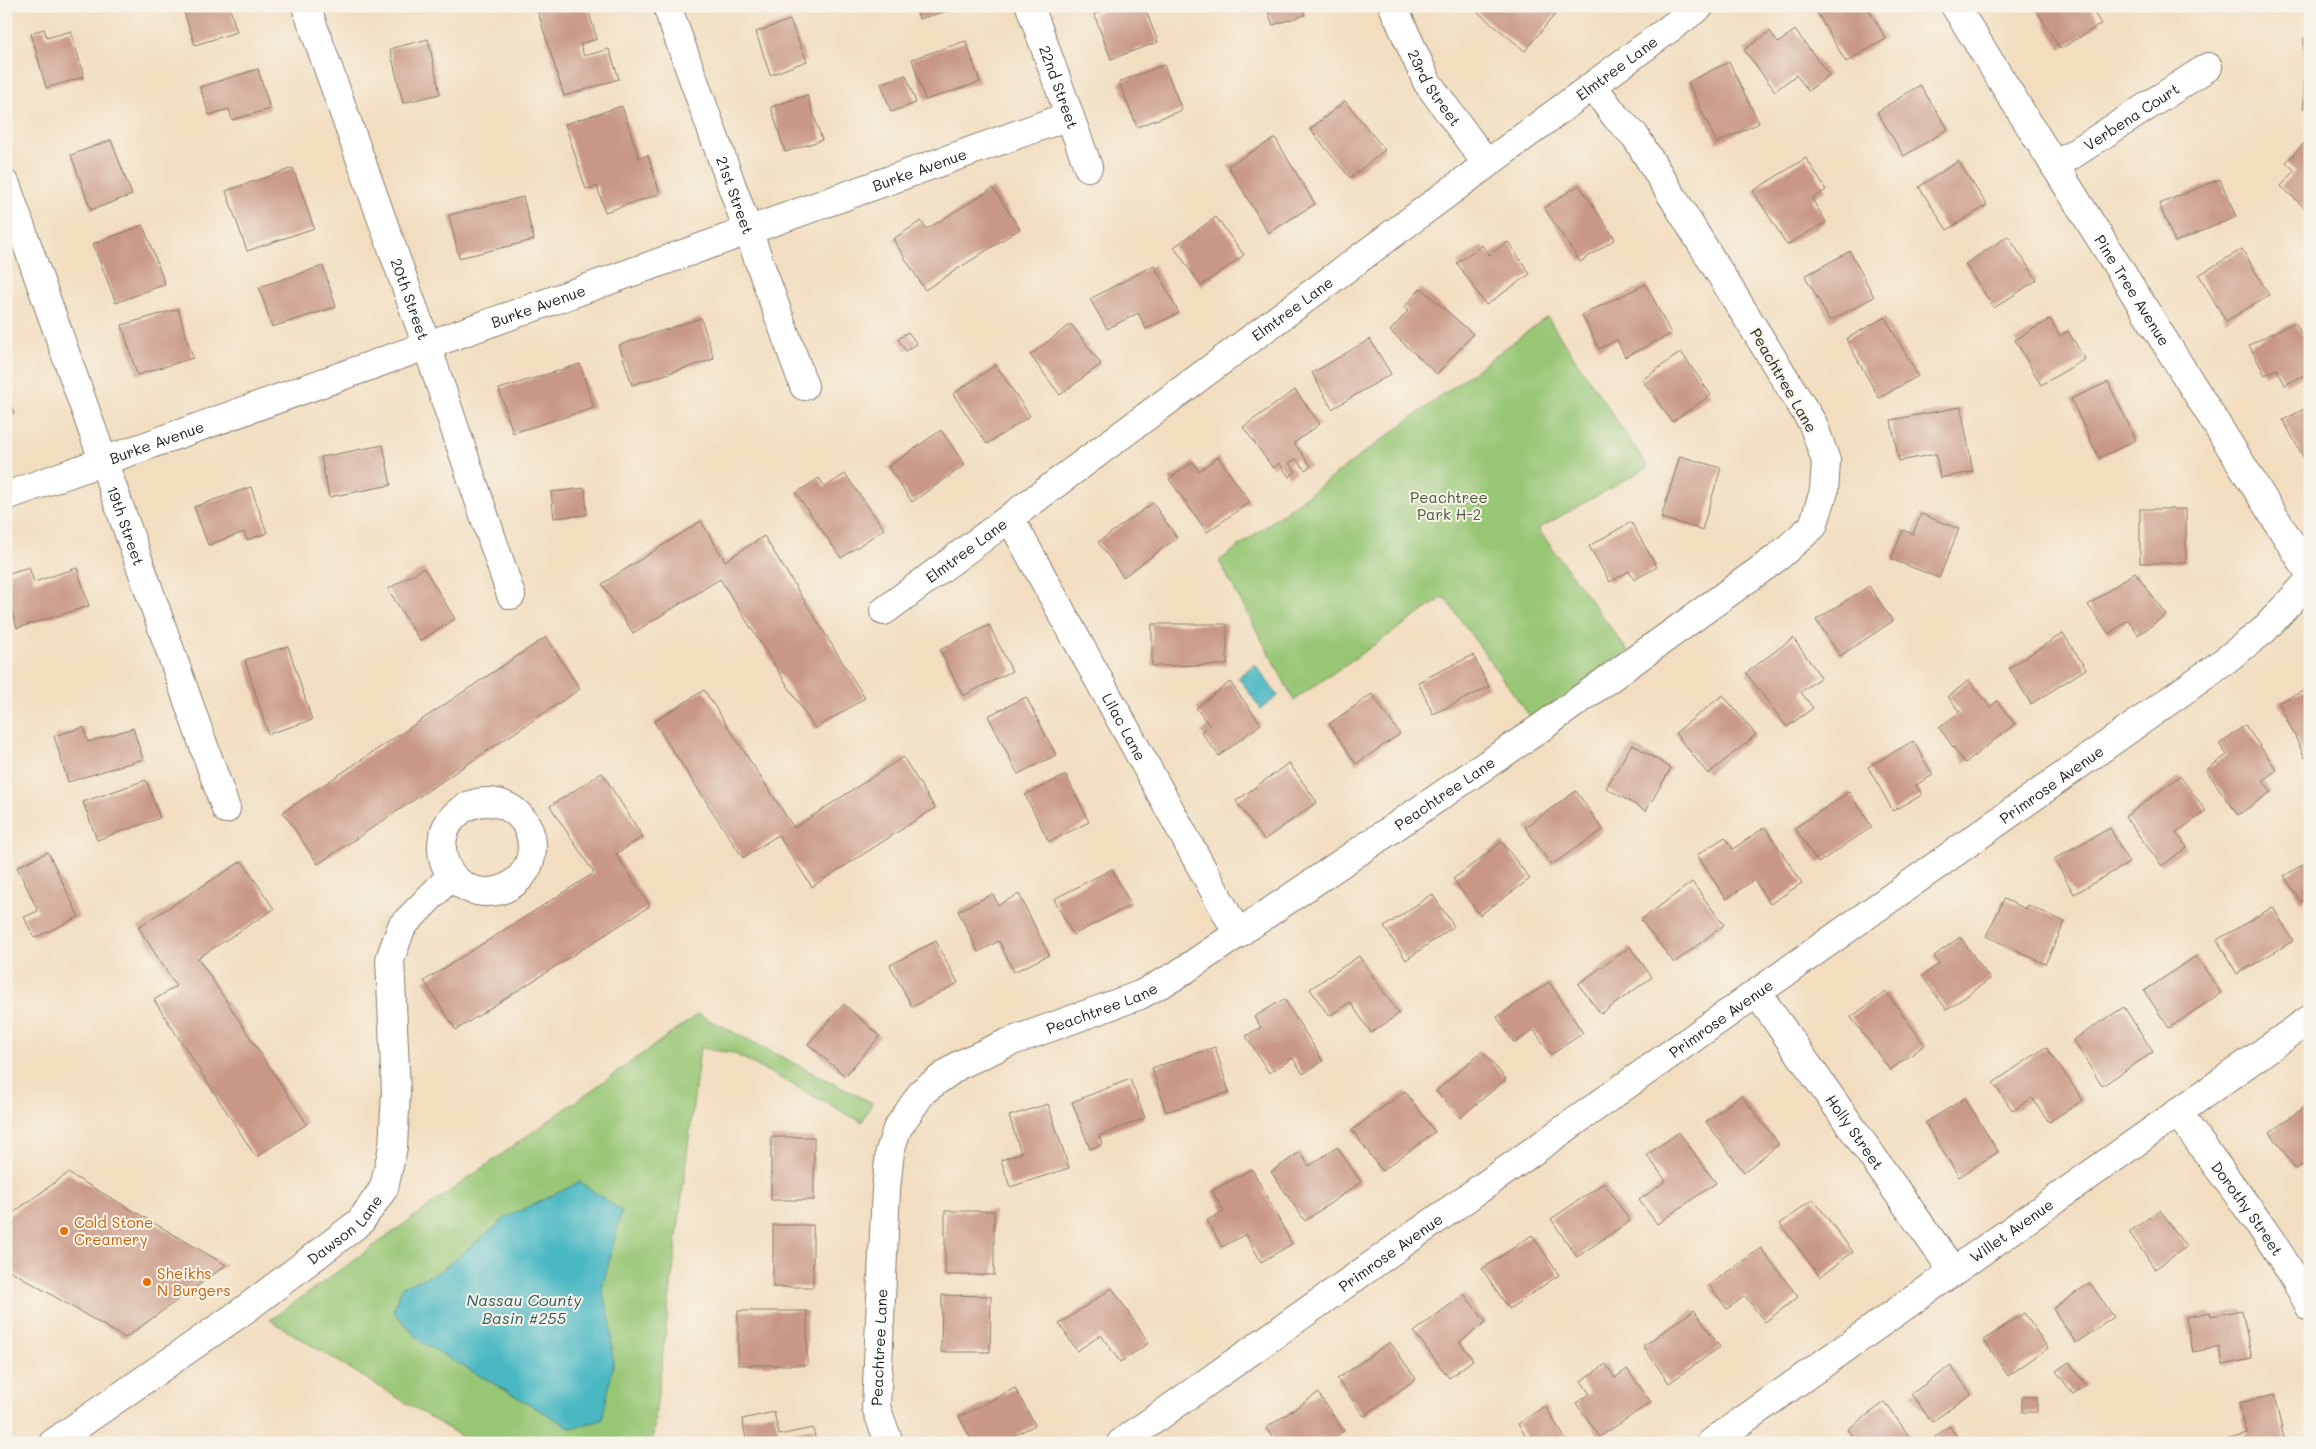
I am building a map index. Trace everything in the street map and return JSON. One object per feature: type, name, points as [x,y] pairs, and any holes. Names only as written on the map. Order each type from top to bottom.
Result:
[{"type":"street","name":"20th Street","points":[[306,6],[427,346],[511,595]]},
{"type":"street","name":"21st Street","points":[[667,6],[804,386]]},
{"type":"street","name":"22nd Street","points":[[1030,6],[1088,167]]},
{"type":"street","name":"23rd Street","points":[[1393,6],[1427,82],[1486,163]]},
{"type":"street","name":"Elmtree Lane","points":[[884,610],[1700,6]]},
{"type":"street","name":"Pine Tree Avenue","points":[[1955,6],[2310,574]]},
{"type":"street","name":"Verbena Court","points":[[2055,166],[2208,67]]},
{"type":"street","name":"Peachtree Lane","points":[[889,1443],[876,1407],[886,1189],[890,1151],[897,1129],[923,1091],[958,1065],[1006,1043],[1140,995],[1178,975],[1590,693],[1778,557],[1814,526],[1824,491],[1826,461],[1813,424],[1635,136],[1616,117],[1593,86]]},
{"type":"street","name":"Burke Avenue","points":[[6,496],[1069,116]]},
{"type":"street","name":"19th Street","points":[[6,185],[226,809]]},
{"type":"street","name":"Lilac Lane","points":[[1010,518],[1238,934]]},
{"type":"street","name":"Primrose Avenue","points":[[1120,1443],[2214,669],[2264,631],[2310,580]]},
{"type":"street","name":"Dawson Lane","points":[[53,1443],[243,1311],[360,1222],[384,1188],[393,1147],[396,1092],[390,959],[402,926],[451,876]]},
{"type":"street","name":"Holly Street","points":[[1757,992],[1953,1271]]},
{"type":"street","name":"Willet Avenue","points":[[1712,1443],[2310,1019]]},
{"type":"street","name":"Dorothy Street","points":[[2178,1113],[2270,1240],[2310,1307]]},
{"type":"green space","name":"Peachtree Park H-2","points":[[1547,317],[1648,467],[1538,529],[1635,661],[1539,729],[1444,597],[1294,700],[1219,561]]},
{"type":"green space","points":[[698,1014],[872,1103],[862,1122],[733,1053],[700,1048],[652,1443],[472,1443],[270,1320]]},
{"type":"water","points":[[1255,664],[1278,696],[1261,709],[1238,677]]},
{"type":"water","name":"Nassau County Basin #255","points":[[580,1182],[622,1211],[602,1289],[611,1324],[613,1367],[602,1420],[571,1428],[421,1342],[393,1311],[402,1287],[439,1272],[507,1217]]},
{"type":"building","points":[[182,6],[229,6],[237,32],[195,45]]},
{"type":"building","points":[[536,6],[587,6],[597,39],[580,44],[584,56],[609,49],[619,79],[564,96]]},
{"type":"building","points":[[915,6],[960,6],[960,7],[919,19]]},
{"type":"building","points":[[1116,6],[1144,6],[1158,42],[1111,59],[1094,14]]},
{"type":"building","points":[[1266,6],[1302,6],[1305,15],[1273,25]]},
{"type":"building","points":[[1478,6],[1548,6],[1556,13],[1525,51],[1475,10]]},
{"type":"building","points":[[1813,6],[1867,6],[1886,39],[1846,62]]},
{"type":"building","points":[[2034,6],[2090,6],[2101,24],[2060,49]]},
{"type":"building","points":[[790,20],[807,61],[770,75],[756,32]]},
{"type":"building","points":[[44,29],[47,38],[71,31],[84,77],[46,88],[31,33]]},
{"type":"building","points":[[1795,30],[1829,75],[1808,91],[1796,75],[1775,91],[1744,50],[1770,31],[1778,43]]},
{"type":"building","points":[[2304,38],[2310,38],[2310,108],[2304,108]]},
{"type":"building","points":[[428,39],[440,94],[403,103],[390,49]]},
{"type":"building","points":[[966,41],[980,82],[925,100],[912,59]]},
{"type":"building","points":[[1729,62],[1759,123],[1717,143],[1688,82]]},
{"type":"building","points":[[1164,65],[1182,110],[1137,127],[1119,82]]},
{"type":"building","points":[[258,69],[270,109],[232,120],[229,109],[209,115],[200,87]]},
{"type":"building","points":[[906,75],[916,103],[891,112],[881,83]]},
{"type":"building","points":[[1920,85],[1948,129],[1904,156],[1877,112]]},
{"type":"building","points":[[807,95],[822,140],[785,152],[771,107]]},
{"type":"building","points":[[1345,101],[1385,150],[1350,178],[1310,129]]},
{"type":"building","points":[[622,106],[639,158],[648,155],[660,194],[605,212],[597,186],[586,189],[565,124]]},
{"type":"building","points":[[2310,137],[2310,213],[2281,186],[2295,171],[2286,162]]},
{"type":"building","points":[[1275,138],[1315,204],[1268,233],[1228,166]]},
{"type":"building","points":[[111,140],[132,195],[91,210],[71,155]]},
{"type":"building","points":[[1806,158],[1826,190],[1812,199],[1826,222],[1787,245],[1753,191]]},
{"type":"building","points":[[1958,161],[1987,205],[1947,230],[1919,187]]},
{"type":"building","points":[[293,168],[314,228],[247,251],[226,191]]},
{"type":"building","points":[[2220,179],[2236,217],[2175,242],[2159,204]]},
{"type":"building","points":[[1579,185],[1615,239],[1580,262],[1544,208]]},
{"type":"building","points":[[993,188],[1020,229],[925,290],[893,239],[921,221],[927,229]]},
{"type":"building","points":[[523,197],[534,240],[459,258],[449,215]]},
{"type":"building","points":[[1216,217],[1244,255],[1201,286],[1174,247]]},
{"type":"building","points":[[143,225],[165,284],[116,303],[93,244]]},
{"type":"building","points":[[2008,236],[2037,280],[1994,308],[1965,264]]},
{"type":"building","points":[[1508,242],[1530,274],[1486,305],[1457,263],[1482,245],[1489,255]]},
{"type":"building","points":[[2242,249],[2269,295],[2226,321],[2199,275]]},
{"type":"building","points":[[1850,251],[1874,297],[1830,321],[1805,276]]},
{"type":"building","points":[[1154,265],[1179,313],[1146,329],[1138,313],[1107,329],[1090,299]]},
{"type":"building","points":[[323,266],[336,307],[272,327],[259,287]]},
{"type":"building","points":[[1646,284],[1671,334],[1625,357],[1617,340],[1599,349],[1582,315]]},
{"type":"building","points":[[1421,288],[1473,334],[1437,374],[1390,331],[1408,311],[1404,307]]},
{"type":"building","points":[[178,309],[193,358],[137,375],[122,325]]},
{"type":"building","points":[[1885,317],[1918,376],[1879,398],[1846,339]]},
{"type":"building","points":[[701,318],[714,359],[632,385],[619,345]]},
{"type":"building","points":[[2050,319],[2060,336],[2068,331],[2085,359],[2041,385],[2015,340]]},
{"type":"building","points":[[2295,322],[2310,350],[2310,372],[2285,385],[2277,369],[2265,375],[2249,345]]},
{"type":"building","points":[[1071,324],[1101,364],[1060,395],[1030,355]]},
{"type":"building","points":[[908,332],[917,344],[906,351],[898,339]]},
{"type":"building","points":[[1370,339],[1391,374],[1332,409],[1312,373]]},
{"type":"building","points":[[1681,352],[1711,395],[1672,422],[1642,380]]},
{"type":"building","points":[[580,364],[594,408],[513,433],[499,389]]},
{"type":"building","points":[[996,365],[1030,416],[987,444],[953,394]]},
{"type":"building","points":[[2108,382],[2136,440],[2099,458],[2071,399]]},
{"type":"building","points":[[1295,390],[1320,424],[1294,443],[1311,466],[1305,470],[1296,459],[1289,463],[1296,472],[1289,477],[1279,463],[1273,468],[1243,427]]},
{"type":"building","points":[[6,394],[14,413],[6,416]]},
{"type":"building","points":[[2310,406],[2310,458],[2305,460],[2283,420]]},
{"type":"building","points":[[1961,407],[1973,472],[1940,478],[1936,454],[1899,461],[1891,420]]},
{"type":"building","points":[[941,430],[965,465],[912,502],[888,467]]},
{"type":"building","points":[[383,445],[391,485],[329,497],[321,457]]},
{"type":"building","points":[[1680,456],[1721,468],[1702,530],[1661,518]]},
{"type":"building","points":[[1218,457],[1250,502],[1207,532],[1169,479],[1193,462],[1199,471]]},
{"type":"building","points":[[845,474],[884,529],[841,558],[796,493],[819,478],[825,487]]},
{"type":"building","points":[[251,487],[267,533],[247,540],[244,532],[208,545],[194,507]]},
{"type":"building","points":[[585,488],[587,515],[554,518],[551,492]]},
{"type":"building","points":[[1153,503],[1177,538],[1123,577],[1098,542]]},
{"type":"building","points":[[2140,509],[2186,509],[2186,563],[2140,563]]},
{"type":"building","points":[[1921,514],[1959,529],[1939,578],[1891,559],[1903,530],[1913,534]]},
{"type":"building","points":[[701,521],[725,561],[764,536],[865,698],[815,729],[720,579],[633,633],[602,584]]},
{"type":"building","points":[[1631,522],[1657,567],[1634,580],[1629,571],[1610,582],[1589,546]]},
{"type":"building","points":[[29,567],[34,582],[77,568],[89,606],[17,628],[6,594],[6,574]]},
{"type":"building","points":[[424,568],[455,619],[420,641],[388,589]]},
{"type":"building","points":[[2135,572],[2166,615],[2138,635],[2128,620],[2109,634],[2088,605]]},
{"type":"building","points":[[1869,586],[1893,621],[1840,656],[1816,620]]},
{"type":"building","points":[[1152,624],[1227,624],[1227,665],[1152,666]]},
{"type":"building","points":[[989,625],[1012,671],[963,696],[940,650]]},
{"type":"building","points":[[2063,633],[2086,669],[2031,704],[2009,668]]},
{"type":"building","points":[[546,637],[580,689],[318,864],[283,812]]},
{"type":"building","points":[[1793,638],[1821,677],[1801,692],[1813,708],[1787,727],[1746,673]]},
{"type":"building","points":[[288,646],[312,720],[268,734],[245,660]]},
{"type":"building","points":[[1473,655],[1489,687],[1433,714],[1418,682]]},
{"type":"building","points":[[1969,680],[1990,707],[1997,701],[2015,724],[1965,763],[1939,728],[1960,712],[1948,697]]},
{"type":"building","points":[[1230,682],[1261,724],[1219,756],[1201,732],[1209,725],[1196,708]]},
{"type":"building","points":[[2310,688],[2310,755],[2305,758],[2279,702]]},
{"type":"building","points":[[704,690],[794,828],[903,757],[935,808],[812,887],[778,835],[743,858],[654,722]]},
{"type":"building","points":[[1372,694],[1400,734],[1356,764],[1329,724]]},
{"type":"building","points":[[1723,695],[1756,735],[1708,774],[1675,733]]},
{"type":"building","points":[[1026,697],[1056,755],[1018,774],[988,716]]},
{"type":"building","points":[[2245,725],[2277,770],[2263,780],[2271,792],[2238,815],[2206,770],[2227,755],[2219,744]]},
{"type":"building","points":[[84,727],[88,742],[133,728],[143,759],[68,782],[54,736]]},
{"type":"building","points":[[1913,741],[1933,775],[1916,785],[1922,795],[1893,811],[1868,767]]},
{"type":"building","points":[[1632,744],[1671,768],[1646,811],[1606,788]]},
{"type":"building","points":[[1289,763],[1317,802],[1264,840],[1236,801]]},
{"type":"building","points":[[602,773],[643,837],[616,854],[650,906],[456,1030],[424,981],[594,873],[550,806]]},
{"type":"building","points":[[1066,775],[1089,822],[1049,842],[1025,795]]},
{"type":"building","points":[[2180,776],[2206,811],[2176,833],[2187,847],[2162,866],[2125,817]]},
{"type":"building","points":[[146,780],[160,818],[97,840],[83,802]]},
{"type":"building","points":[[1576,791],[1603,830],[1551,865],[1525,827]]},
{"type":"building","points":[[1849,792],[1872,827],[1818,863],[1795,828]]},
{"type":"building","points":[[1765,827],[1802,883],[1770,904],[1754,880],[1726,899],[1697,855],[1725,837],[1733,849]]},
{"type":"building","points":[[2110,828],[2129,863],[2074,894],[2054,859]]},
{"type":"building","points":[[1502,842],[1530,879],[1480,915],[1453,879]]},
{"type":"building","points":[[48,852],[79,917],[34,938],[24,917],[38,911],[17,867]]},
{"type":"building","points":[[2310,860],[2310,896],[2301,902],[2284,876]]},
{"type":"building","points":[[242,861],[274,909],[198,958],[307,1124],[256,1157],[154,1000],[176,986],[138,927]]},
{"type":"building","points":[[1112,869],[1131,905],[1073,935],[1054,899]]},
{"type":"building","points":[[1692,882],[1724,925],[1674,963],[1641,920]]},
{"type":"building","points":[[993,894],[998,905],[1019,894],[1049,955],[1014,972],[999,941],[978,952],[958,911]]},
{"type":"building","points":[[1432,894],[1454,926],[1406,960],[1384,927]]},
{"type":"building","points":[[2004,899],[2026,909],[2028,905],[2065,922],[2045,964],[1986,936]]},
{"type":"building","points":[[2273,907],[2293,941],[2237,974],[2217,940]]},
{"type":"building","points":[[1960,937],[1990,979],[1947,1010],[1922,976],[1939,964],[1934,956]]},
{"type":"building","points":[[936,941],[958,983],[912,1007],[890,965]]},
{"type":"building","points":[[1630,947],[1652,977],[1601,1014],[1578,984]]},
{"type":"building","points":[[1359,956],[1399,1014],[1371,1033],[1350,1002],[1329,1016],[1310,989]]},
{"type":"building","points":[[2196,956],[2221,993],[2169,1028],[2144,991]]},
{"type":"building","points":[[1549,982],[1583,1033],[1551,1055],[1534,1030],[1514,1043],[1497,1017]]},
{"type":"building","points":[[1886,992],[1925,1045],[1890,1070],[1851,1017]]},
{"type":"building","points":[[1284,999],[1323,1061],[1303,1074],[1293,1058],[1269,1073],[1246,1036],[1261,1027],[1254,1017]]},
{"type":"building","points":[[844,1004],[880,1036],[845,1076],[808,1044]]},
{"type":"building","points":[[2124,1007],[2153,1052],[2102,1086],[2073,1040]]},
{"type":"building","points":[[1215,1047],[1229,1092],[1166,1112],[1152,1068]]},
{"type":"building","points":[[2046,1047],[2083,1100],[2049,1122],[2032,1098],[2013,1111],[1993,1083]]},
{"type":"building","points":[[1482,1051],[1506,1079],[1460,1118],[1436,1091]]},
{"type":"building","points":[[1130,1079],[1145,1118],[1099,1136],[1102,1144],[1090,1149],[1072,1102]]},
{"type":"building","points":[[1405,1091],[1435,1132],[1382,1171],[1352,1130]]},
{"type":"building","points":[[1741,1095],[1779,1144],[1744,1172],[1706,1122]]},
{"type":"building","points":[[1965,1098],[1998,1152],[1959,1177],[1925,1123]]},
{"type":"building","points":[[1048,1104],[1069,1168],[1010,1187],[1001,1160],[1021,1153],[1009,1116]]},
{"type":"building","points":[[2307,1105],[2310,1109],[2310,1160],[2296,1169],[2270,1132]]},
{"type":"building","points":[[1679,1132],[1716,1183],[1657,1224],[1639,1200],[1666,1181],[1647,1155]]},
{"type":"building","points":[[771,1137],[814,1137],[814,1200],[771,1200]]},
{"type":"building","points":[[1337,1147],[1361,1182],[1305,1221],[1271,1172],[1300,1152],[1309,1166]]},
{"type":"building","points":[[1252,1169],[1292,1244],[1261,1262],[1246,1234],[1222,1247],[1207,1220],[1224,1211],[1212,1191]]},
{"type":"building","points":[[68,1173],[226,1265],[125,1338],[6,1268],[6,1218]]},
{"type":"building","points":[[1604,1183],[1630,1221],[1577,1257],[1551,1219]]},
{"type":"building","points":[[1813,1199],[1853,1252],[1820,1277],[1780,1224]]},
{"type":"building","points":[[2160,1210],[2186,1247],[2155,1269],[2129,1232]]},
{"type":"building","points":[[945,1211],[994,1211],[994,1275],[945,1275]]},
{"type":"building","points":[[773,1225],[813,1225],[813,1287],[773,1287]]},
{"type":"building","points":[[1532,1235],[1559,1275],[1509,1309],[1482,1269]]},
{"type":"building","points":[[1761,1248],[1798,1297],[1765,1322],[1745,1296],[1727,1309],[1709,1285]]},
{"type":"building","points":[[2090,1283],[2114,1317],[2076,1343],[2053,1309]]},
{"type":"building","points":[[1112,1288],[1149,1343],[1120,1362],[1101,1335],[1077,1351],[1059,1324]]},
{"type":"building","points":[[1464,1294],[1486,1322],[1460,1342],[1473,1360],[1449,1378],[1414,1332]]},
{"type":"building","points":[[942,1295],[991,1296],[990,1352],[941,1352]]},
{"type":"building","points":[[1694,1310],[1720,1347],[1669,1383],[1643,1346]]},
{"type":"building","points":[[2242,1310],[2252,1359],[2223,1365],[2219,1347],[2193,1352],[2186,1317],[2210,1312],[2211,1316]]},
{"type":"building","points":[[738,1311],[807,1311],[807,1365],[738,1365]]},
{"type":"building","points":[[2024,1313],[2048,1348],[2008,1376],[1984,1340]]},
{"type":"building","points":[[1390,1342],[1416,1379],[1364,1416],[1337,1379]]},
{"type":"building","points":[[2069,1362],[2086,1385],[2073,1394],[2056,1371]]},
{"type":"building","points":[[1606,1364],[1615,1378],[1627,1369],[1651,1402],[1600,1437],[1576,1403],[1590,1394],[1581,1381]]},
{"type":"building","points":[[1951,1366],[1971,1394],[1932,1422],[1911,1394]]},
{"type":"building","points":[[1015,1388],[1035,1425],[1000,1443],[973,1443],[959,1417]]},
{"type":"building","points":[[1318,1393],[1344,1431],[1326,1443],[1276,1443],[1266,1428]]},
{"type":"building","points":[[2274,1395],[2285,1443],[2215,1443],[2247,1434],[2239,1403]]},
{"type":"building","points":[[2022,1397],[2037,1397],[2037,1412],[2022,1412]]},
{"type":"building","points":[[1885,1402],[1914,1443],[1858,1443],[1848,1429]]},
{"type":"building","points":[[1545,1406],[1568,1443],[1519,1443],[1527,1438],[1518,1424]]},
{"type":"building","points":[[774,1412],[779,1435],[813,1428],[816,1443],[747,1443],[742,1419]]},
{"type":"building","points":[[1949,1426],[1962,1443],[1940,1443],[1935,1437]]},
{"type":"place","name":"Cold Stone Creamery","points":[[64,1231]]},
{"type":"place","name":"Sheikhs N Burgers","points":[[147,1282]]}]
